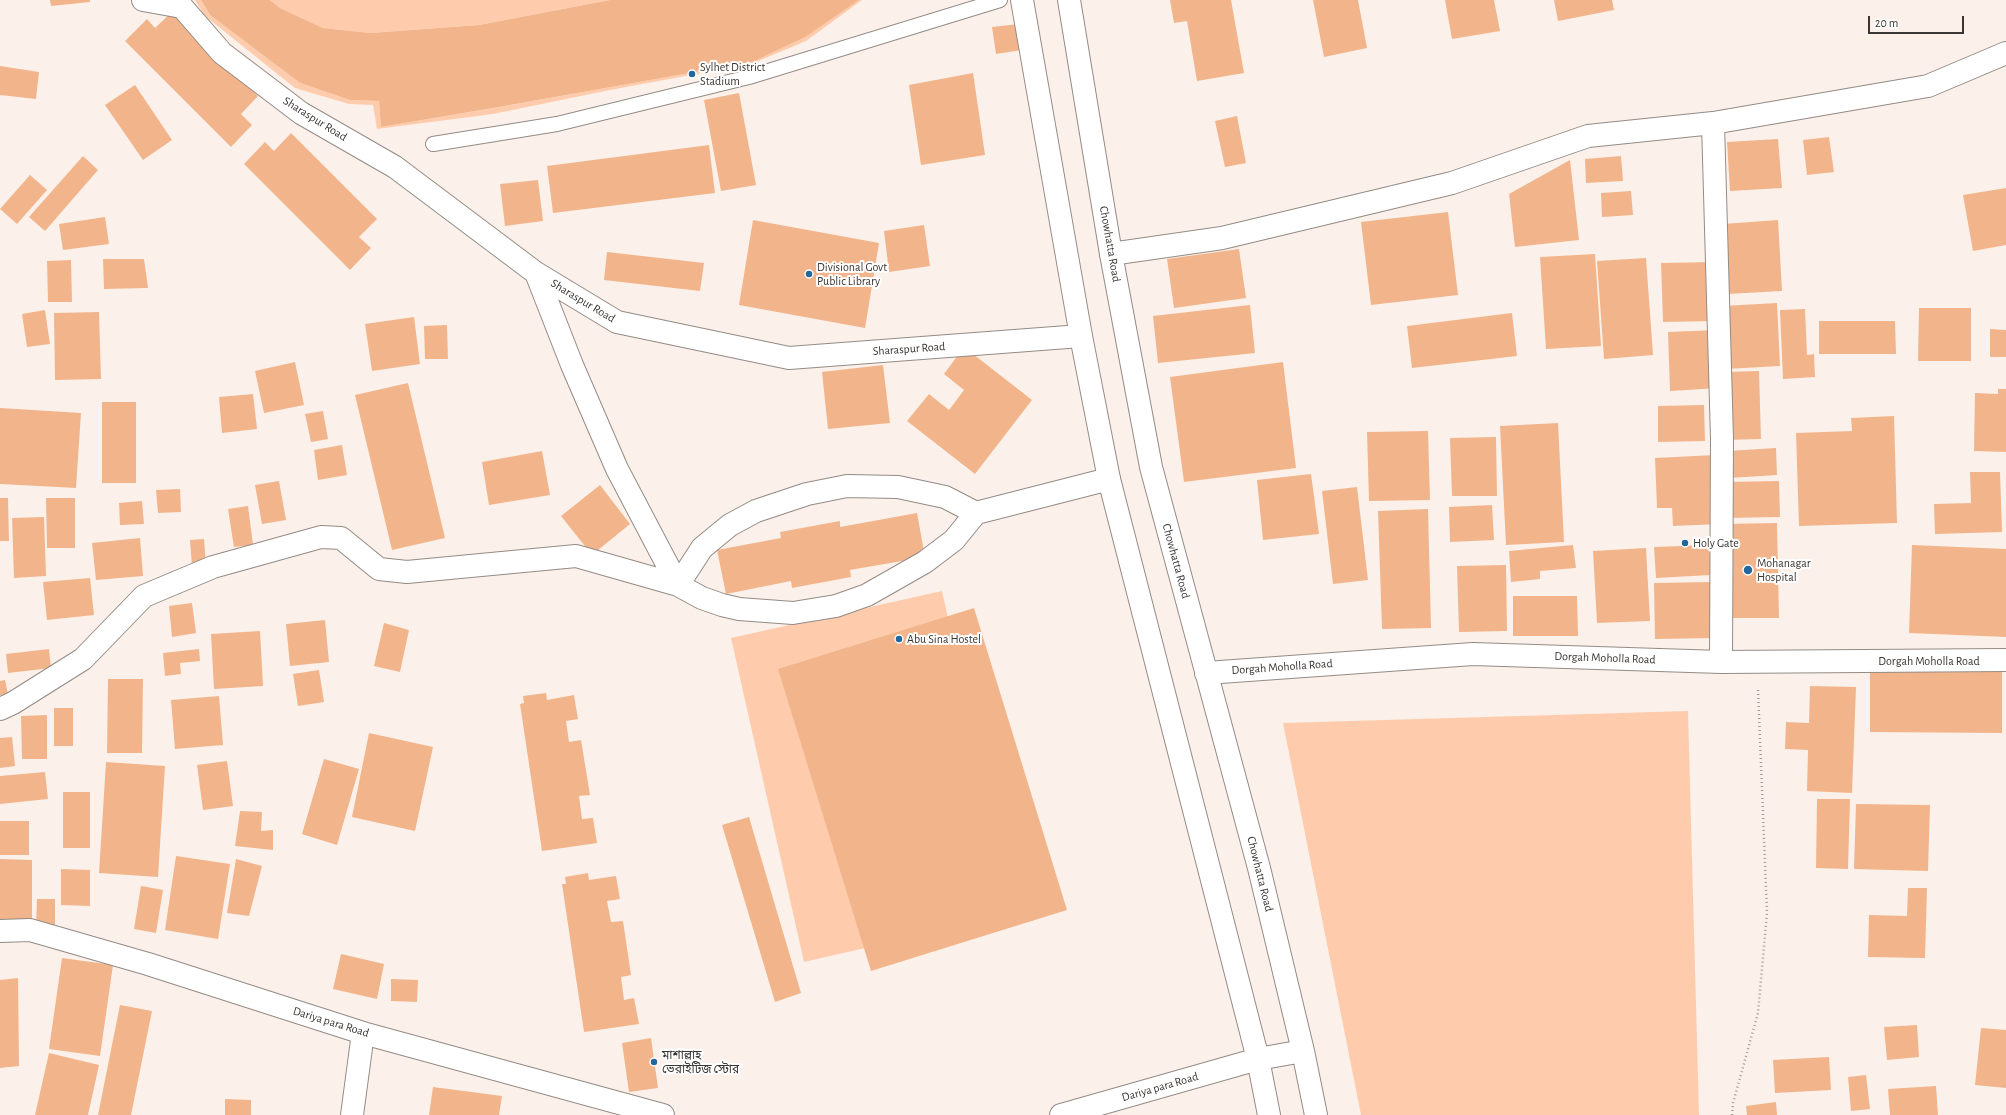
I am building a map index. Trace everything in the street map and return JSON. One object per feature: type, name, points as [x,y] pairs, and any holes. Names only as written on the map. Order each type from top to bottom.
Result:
[{"type":"street","points":[[143,0],[179,4]]},
{"type":"street","points":[[1022,0],[1080,336],[1109,479],[1258,1060],[1269,1115]]},
{"type":"street","name":"Chowhatta Road","points":[[1069,0],[1112,254],[1151,467],[1259,868],[1303,1051],[1316,1115]]},
{"type":"street","name":"Sharaspur Road","points":[[179,4],[222,53],[301,113],[395,167],[536,272],[617,322],[789,358],[1080,336]]},
{"type":"street","points":[[1112,254],[1222,238],[1444,185],[1588,136],[1713,123],[1928,86],[2006,53]]},
{"type":"street","points":[[1713,123],[1722,439],[1721,662]]},
{"type":"street","points":[[536,272],[572,365],[617,469],[678,585]]},
{"type":"street","points":[[0,709],[13,704],[83,659],[144,596],[213,567],[321,537],[340,538],[379,569],[406,572],[576,556],[678,585],[702,598],[722,605],[739,608],[793,612],[836,606],[867,595],[925,562],[954,540],[976,513],[1109,479]]},
{"type":"street","points":[[678,585],[702,548],[730,525],[756,511],[807,494],[847,486],[898,487],[944,497],[976,513]]},
{"type":"street","name":"Dorgah Moholla Road","points":[[1206,673],[1473,654],[1721,662],[2006,660]]},
{"type":"street","name":"Dariya para Road","points":[[0,931],[30,930],[148,964],[363,1033],[663,1115]]},
{"type":"street","points":[[352,1115],[363,1033]]},
{"type":"street","name":"Dariya para Road","points":[[1061,1115],[1258,1060],[1303,1051]]},
{"type":"lane","points":[[434,144],[557,124],[749,76],[1000,0]]},
{"type":"path","points":[[1732,1115],[1733,1103],[1758,1013],[1767,913],[1757,662]]},
{"type":"shaded area","name":"Sylhet District Stadium","points":[[195,0],[201,0],[210,15],[300,83],[350,100],[379,101],[381,127],[752,62],[859,0],[862,0],[806,41],[751,64],[615,89],[493,114],[377,129],[373,105],[349,104],[295,88],[205,16]]},
{"type":"shaded area","points":[[270,0],[610,0],[479,25],[370,33],[323,28],[280,8]]},
{"type":"shaded area","points":[[942,591],[1014,914],[804,962],[731,638]]},
{"type":"shaded area","points":[[1688,711],[1699,1115],[1361,1115],[1283,723]]},
{"type":"building","points":[[50,0],[90,0],[90,2],[51,6]]},
{"type":"building","points":[[201,0],[270,0],[280,8],[323,28],[370,33],[479,25],[610,0],[859,0],[805,37],[752,62],[381,127],[379,101],[350,100],[300,83],[210,15]]},
{"type":"building","points":[[1170,0],[1231,0],[1244,73],[1197,81],[1187,21],[1174,23]]},
{"type":"building","points":[[1313,0],[1358,0],[1367,48],[1324,57]]},
{"type":"building","points":[[1445,0],[1494,0],[1500,31],[1452,39]]},
{"type":"building","points":[[1554,0],[1612,0],[1614,10],[1558,21]]},
{"type":"building","points":[[173,11],[258,96],[241,114],[252,125],[231,147],[125,41],[147,19],[155,28]]},
{"type":"building","points":[[1019,24],[1022,50],[996,54],[992,27]]},
{"type":"building","points":[[0,66],[39,72],[36,99],[0,95]]},
{"type":"building","points":[[973,73],[985,155],[921,165],[909,85]]},
{"type":"building","points":[[135,85],[172,140],[143,160],[105,105]]},
{"type":"building","points":[[739,93],[756,185],[721,191],[704,100]]},
{"type":"building","points":[[1237,116],[1246,163],[1225,167],[1215,121]]},
{"type":"building","points":[[291,133],[377,219],[359,237],[371,248],[350,270],[244,164],[265,142],[274,151]]},
{"type":"building","points":[[1829,137],[1834,172],[1807,175],[1803,140]]},
{"type":"building","points":[[1778,139],[1782,188],[1730,191],[1727,142]]},
{"type":"building","points":[[709,145],[715,193],[553,213],[547,166]]},
{"type":"building","points":[[83,156],[98,170],[45,231],[29,217]]},
{"type":"building","points":[[1621,156],[1623,181],[1586,183],[1585,159]]},
{"type":"building","points":[[1570,160],[1579,240],[1515,247],[1509,194]]},
{"type":"building","points":[[30,175],[47,190],[17,224],[0,209]]},
{"type":"building","points":[[538,180],[543,221],[505,226],[500,184]]},
{"type":"building","points":[[2006,188],[2006,245],[1973,251],[1963,195]]},
{"type":"building","points":[[1631,191],[1633,215],[1602,217],[1601,193]]},
{"type":"building","points":[[1448,212],[1458,295],[1371,305],[1361,222]]},
{"type":"building","points":[[105,217],[109,244],[63,250],[59,224]]},
{"type":"building","name":"Divisional Govt Public Library","points":[[753,220],[879,243],[865,328],[739,305]]},
{"type":"building","points":[[1778,220],[1782,291],[1727,294],[1723,224]]},
{"type":"building","points":[[924,225],[930,266],[889,272],[884,231]]},
{"type":"building","points":[[1239,249],[1246,298],[1174,308],[1167,259]]},
{"type":"building","points":[[607,252],[704,263],[700,291],[604,280]]},
{"type":"building","points":[[1595,254],[1601,346],[1546,349],[1540,257]]},
{"type":"building","points":[[1646,258],[1653,355],[1604,359],[1597,261]]},
{"type":"building","points":[[103,259],[144,259],[148,288],[104,289]]},
{"type":"building","points":[[71,260],[72,302],[48,302],[47,261]]},
{"type":"building","points":[[1715,262],[1716,321],[1663,322],[1661,263]]},
{"type":"building","points":[[1777,303],[1780,366],[1726,369],[1722,306]]},
{"type":"building","points":[[1250,305],[1255,353],[1158,363],[1153,316]]},
{"type":"building","points":[[1919,308],[1971,308],[1971,361],[1918,361]]},
{"type":"building","points":[[1805,309],[1807,355],[1814,354],[1815,377],[1783,379],[1780,310]]},
{"type":"building","points":[[45,310],[50,344],[27,347],[22,314]]},
{"type":"building","points":[[99,312],[101,379],[55,380],[54,313]]},
{"type":"building","points":[[1512,313],[1517,356],[1412,368],[1407,326]]},
{"type":"building","points":[[414,317],[420,364],[372,371],[365,324]]},
{"type":"building","points":[[1819,321],[1895,321],[1896,354],[1819,354]]},
{"type":"building","points":[[447,325],[448,359],[425,359],[424,326]]},
{"type":"building","points":[[1990,329],[2006,330],[2006,357],[1990,357]]},
{"type":"building","points":[[1717,330],[1719,388],[1670,391],[1668,332]]},
{"type":"building","points":[[964,347],[1032,400],[975,474],[907,421],[929,394],[949,410],[964,390],[944,374]]},
{"type":"building","points":[[295,362],[304,405],[264,413],[255,371]]},
{"type":"building","points":[[1283,362],[1296,468],[1184,482],[1170,377]]},
{"type":"building","points":[[883,365],[890,423],[828,429],[822,372]]},
{"type":"building","points":[[1759,371],[1761,439],[1725,440],[1722,372]]},
{"type":"building","points":[[408,383],[445,538],[392,550],[355,395]]},
{"type":"building","points":[[1998,389],[2006,389],[2006,452],[1974,451],[1975,393],[1998,394]]},
{"type":"building","points":[[253,394],[257,429],[222,433],[219,397]]},
{"type":"building","points":[[102,402],[136,402],[136,483],[102,483]]},
{"type":"building","points":[[1704,405],[1705,441],[1658,442],[1658,406]]},
{"type":"building","points":[[0,408],[81,413],[76,488],[0,484]]},
{"type":"building","points":[[323,411],[328,439],[311,442],[305,414]]},
{"type":"building","points":[[1894,416],[1897,523],[1799,526],[1796,433],[1852,431],[1851,418]]},
{"type":"building","points":[[1558,423],[1564,542],[1506,545],[1500,426]]},
{"type":"building","points":[[1428,431],[1430,500],[1369,501],[1367,432]]},
{"type":"building","points":[[1496,437],[1497,496],[1452,496],[1450,438]]},
{"type":"building","points":[[342,445],[347,475],[318,480],[314,450]]},
{"type":"building","points":[[1776,448],[1777,475],[1729,478],[1728,451]]},
{"type":"building","points":[[542,451],[550,495],[489,505],[482,462]]},
{"type":"building","points":[[1715,455],[1719,524],[1673,526],[1672,508],[1657,508],[1655,458]]},
{"type":"building","points":[[1970,472],[2000,472],[2002,532],[1935,534],[1934,504],[1971,503]]},
{"type":"building","points":[[1311,474],[1319,534],[1263,540],[1257,480]]},
{"type":"building","points":[[279,481],[286,520],[262,524],[255,485]]},
{"type":"building","points":[[1779,481],[1780,517],[1726,518],[1724,482]]},
{"type":"building","points":[[600,485],[630,524],[592,555],[561,516]]},
{"type":"building","points":[[1357,487],[1368,580],[1333,584],[1322,491]]},
{"type":"building","points":[[180,489],[181,512],[158,513],[156,490]]},
{"type":"building","points":[[0,498],[8,498],[9,541],[0,541]]},
{"type":"building","points":[[46,498],[75,498],[75,548],[47,548]]},
{"type":"building","points":[[142,501],[144,524],[120,525],[119,503]]},
{"type":"building","points":[[1492,505],[1494,540],[1450,542],[1449,507]]},
{"type":"building","points":[[248,506],[253,545],[234,547],[228,509]]},
{"type":"building","points":[[1428,509],[1431,628],[1382,629],[1378,511]]},
{"type":"building","points":[[917,513],[925,557],[850,570],[851,577],[792,588],[791,581],[726,594],[717,550],[781,538],[780,532],[840,521],[840,527]]},
{"type":"building","points":[[44,517],[46,576],[14,578],[12,518]]},
{"type":"building","points":[[1777,523],[1779,618],[1726,618],[1724,524]]},
{"type":"building","points":[[140,538],[143,576],[96,580],[92,543]]},
{"type":"building","points":[[204,539],[206,565],[192,567],[190,540]]},
{"type":"building","points":[[1573,545],[1576,568],[1540,571],[1540,579],[1511,582],[1509,551]]},
{"type":"building","points":[[1709,545],[1711,575],[1656,578],[1654,547]]},
{"type":"building","points":[[1912,545],[2006,549],[2006,637],[1909,633]]},
{"type":"building","points":[[1646,548],[1650,621],[1597,623],[1593,551]]},
{"type":"building","points":[[1506,565],[1507,631],[1459,632],[1457,566]]},
{"type":"building","points":[[90,578],[94,615],[47,620],[43,582]]},
{"type":"building","points":[[1713,582],[1714,638],[1655,639],[1654,583]]},
{"type":"building","points":[[1513,596],[1577,596],[1578,636],[1513,636]]},
{"type":"building","points":[[192,603],[196,633],[172,637],[169,606]]},
{"type":"building","points":[[974,608],[1067,910],[871,971],[778,669]]},
{"type":"building","points":[[325,620],[329,662],[290,666],[286,624]]},
{"type":"building","points":[[384,623],[409,630],[400,672],[374,666]]},
{"type":"building","points":[[260,631],[263,686],[214,689],[211,634]]},
{"type":"building","points":[[49,649],[51,668],[8,673],[6,654]]},
{"type":"building","points":[[199,649],[200,661],[180,663],[181,674],[165,676],[163,653]]},
{"type":"building","points":[[319,670],[324,702],[298,706],[293,674]]},
{"type":"building","points":[[1870,671],[2002,672],[2002,733],[1870,732]]},
{"type":"building","points":[[108,679],[143,679],[142,753],[107,753]]},
{"type":"building","points":[[5,680],[8,694],[0,695],[0,681]]},
{"type":"building","points":[[1810,686],[1856,687],[1852,793],[1807,791],[1808,750],[1785,749],[1786,722],[1809,723]]},
{"type":"building","points":[[546,693],[547,700],[574,695],[578,719],[566,721],[569,742],[581,740],[590,795],[579,796],[582,819],[593,818],[597,843],[542,851],[520,704],[524,703],[523,696]]},
{"type":"building","points":[[219,696],[223,745],[175,749],[171,700]]},
{"type":"building","points":[[54,708],[73,708],[73,746],[54,746]]},
{"type":"building","points":[[47,715],[47,759],[22,759],[21,716]]},
{"type":"building","points":[[369,733],[433,747],[415,831],[352,817]]},
{"type":"building","points":[[12,737],[15,766],[0,768],[0,738]]},
{"type":"building","points":[[324,759],[359,769],[337,845],[302,834]]},
{"type":"building","points":[[227,761],[233,806],[203,810],[197,765]]},
{"type":"building","points":[[106,762],[165,766],[158,877],[99,873]]},
{"type":"building","points":[[45,772],[48,799],[0,804],[0,776]]},
{"type":"building","points":[[63,792],[90,792],[90,848],[63,848]]},
{"type":"building","points":[[1817,799],[1850,799],[1848,869],[1816,868]]},
{"type":"building","points":[[1856,804],[1930,805],[1928,871],[1854,869]]},
{"type":"building","points":[[240,811],[262,812],[261,831],[273,830],[273,850],[235,846]]},
{"type":"building","points":[[749,817],[801,993],[775,1002],[722,825]]},
{"type":"building","points":[[0,821],[29,821],[29,855],[0,855]]},
{"type":"building","points":[[176,856],[230,864],[218,939],[165,930]]},
{"type":"building","points":[[0,859],[32,860],[32,922],[0,922]]},
{"type":"building","points":[[236,859],[262,866],[249,916],[227,913]]},
{"type":"building","points":[[61,869],[90,870],[90,906],[61,905]]},
{"type":"building","points":[[588,873],[589,880],[616,876],[620,899],[607,901],[611,922],[623,921],[631,975],[621,977],[624,1000],[634,998],[639,1024],[584,1032],[562,884],[566,884],[565,877]]},
{"type":"building","points":[[141,886],[163,890],[156,933],[134,929]]},
{"type":"building","points":[[1908,888],[1927,888],[1925,958],[1868,957],[1869,915],[1907,916]]},
{"type":"building","points":[[37,899],[55,899],[55,928],[36,928]]},
{"type":"building","points":[[341,954],[384,964],[377,999],[333,989]]},
{"type":"building","points":[[62,958],[113,965],[100,1056],[49,1049]]},
{"type":"building","points":[[18,978],[19,1066],[0,1068],[0,980]]},
{"type":"building","points":[[391,979],[418,980],[417,1002],[391,1001]]},
{"type":"building","points":[[120,1005],[152,1011],[131,1115],[98,1115]]},
{"type":"building","points":[[1917,1025],[1919,1057],[1887,1060],[1884,1027]]},
{"type":"building","points":[[1981,1028],[2006,1030],[2006,1088],[1975,1085]]},
{"type":"building","points":[[651,1038],[658,1088],[629,1092],[622,1043]]},
{"type":"building","points":[[49,1053],[99,1065],[88,1115],[35,1115]]},
{"type":"building","points":[[1829,1057],[1831,1090],[1775,1093],[1773,1060]]},
{"type":"building","points":[[1866,1075],[1870,1109],[1851,1111],[1848,1077]]},
{"type":"building","points":[[1936,1086],[1938,1115],[1890,1115],[1888,1089]]},
{"type":"building","points":[[433,1087],[502,1096],[499,1115],[429,1115]]},
{"type":"building","points":[[225,1099],[251,1100],[251,1115],[225,1115]]},
{"type":"building","points":[[1776,1102],[1777,1115],[1747,1115],[1746,1106]]},
{"type":"place","name":"Sylhet District Stadium","points":[[692,74]]},
{"type":"place","name":"Divisional Govt Public Library","points":[[809,274]]},
{"type":"place","name":"Holy Gate","points":[[1685,543]]},
{"type":"place","name":"Mohanagar Hospital","points":[[1748,570]]},
{"type":"place","name":"Abu Sina Hostel","points":[[899,639]]},
{"type":"place","name":"মাশাল্লাহ ভেরাইটিজ স্টোর","points":[[654,1062]]}]
